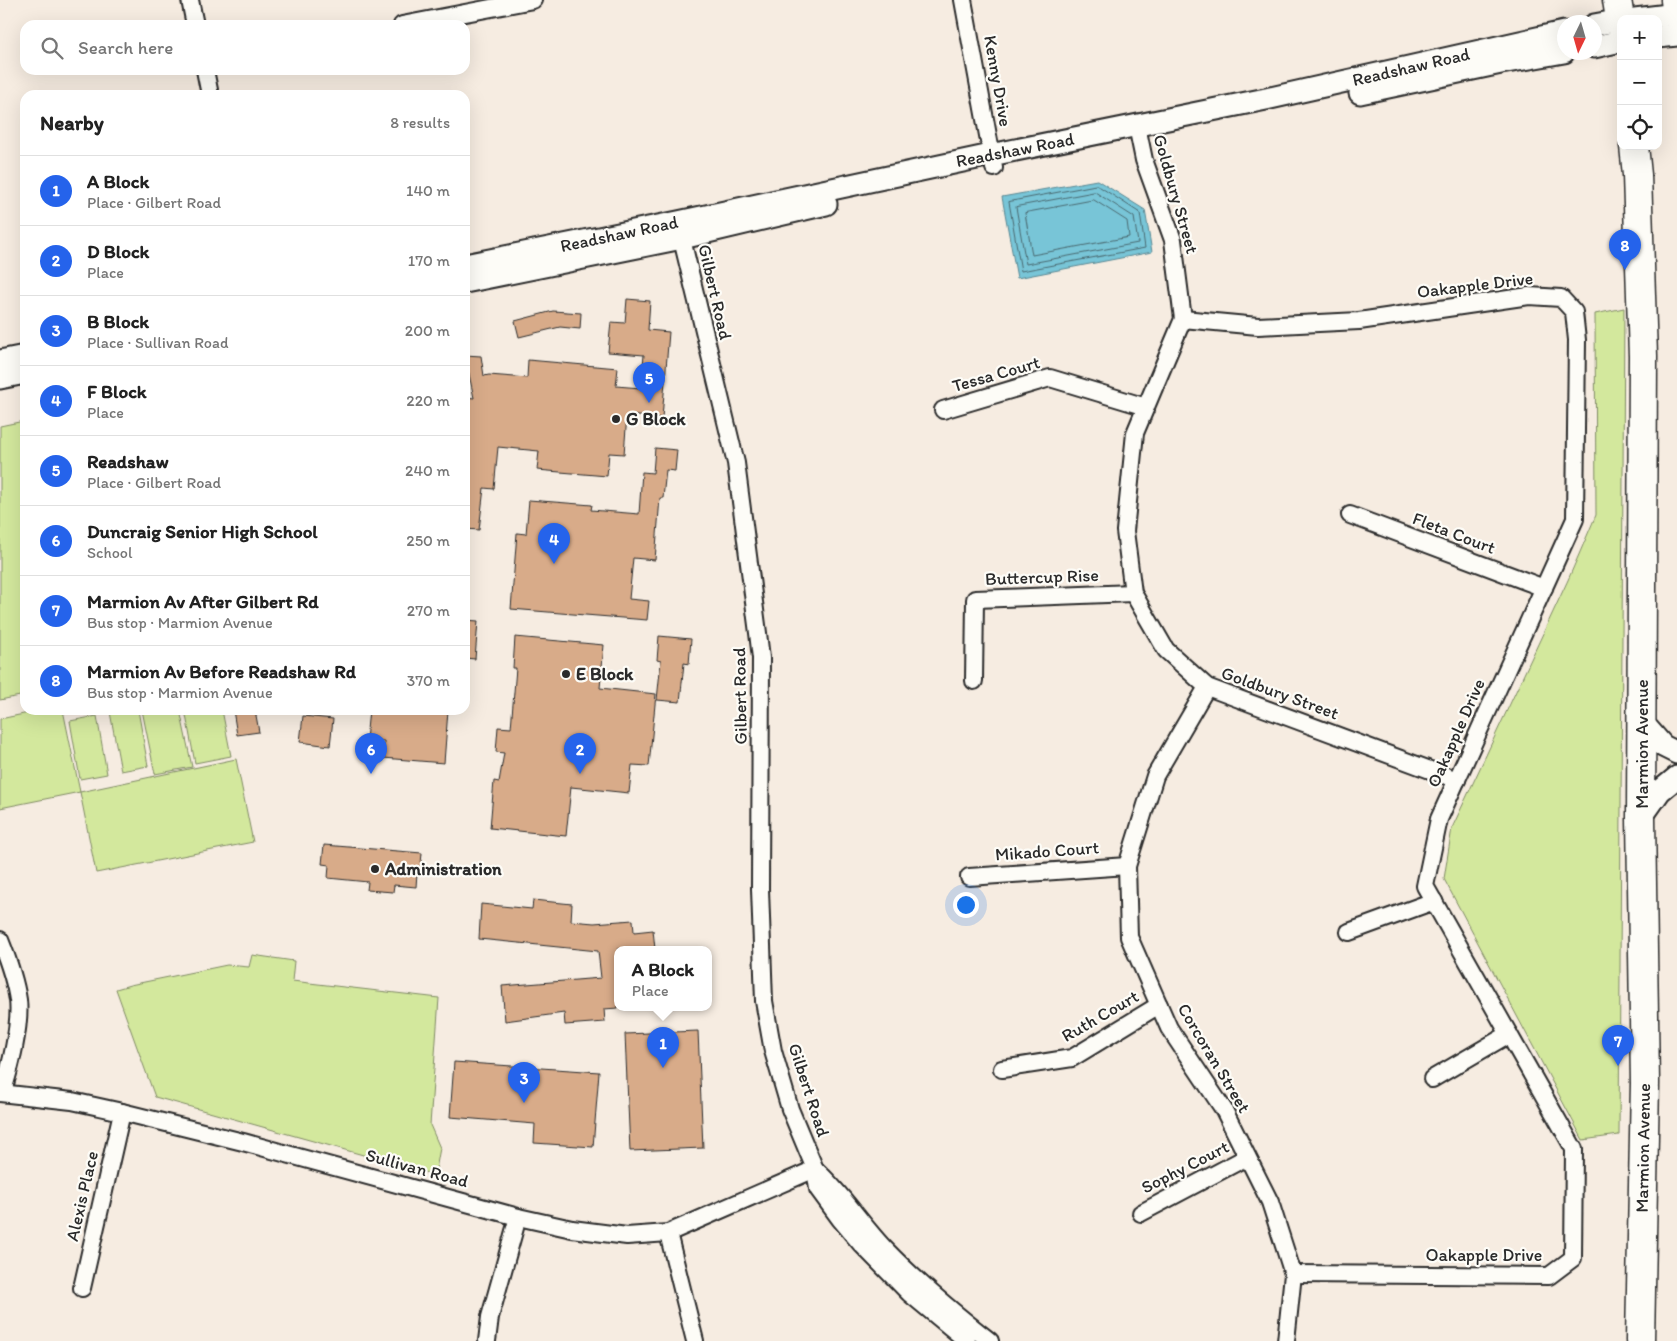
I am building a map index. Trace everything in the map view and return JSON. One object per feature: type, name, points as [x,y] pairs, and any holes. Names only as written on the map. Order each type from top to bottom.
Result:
[{"type":"highway","points":[[1675,0],[1677,15]]},
{"type":"highway","name":"Marmion Avenue","points":[[1634,150],[1637,175],[1643,356],[1641,818],[1645,1083],[1640,1341]]},
{"type":"street","points":[[190,0],[194,20]]},
{"type":"street","points":[[428,20],[533,0]]},
{"type":"street","name":"Kenny Drive","points":[[963,0],[992,162]]},
{"type":"street","points":[[1662,17],[1677,15]]},
{"type":"street","points":[[1602,39],[1617,23]]},
{"type":"street","name":"Readshaw Road","points":[[1138,133],[1266,99],[1557,34]]},
{"type":"street","points":[[1662,37],[1677,35]]},
{"type":"street","name":"Readshaw Road","points":[[470,281],[680,230],[992,162],[1557,53]]},
{"type":"street","points":[[206,75],[209,90]]},
{"type":"street","name":"Goldbury Street","points":[[1138,133],[1144,160],[1173,240],[1183,319],[1135,433],[1125,531],[1133,593],[1166,650],[1207,687],[1457,780]]},
{"type":"street","name":"Readshaw Road","points":[[470,264],[680,230]]},
{"type":"street","name":"Gilbert Road","points":[[680,230],[736,463],[760,650],[760,889],[764,1002],[773,1051],[790,1109],[815,1169],[818,1190],[860,1244],[909,1293],[967,1341]]},
{"type":"street","name":"Oakapple Drive","points":[[1183,319],[1258,326],[1359,321],[1529,296],[1561,298],[1574,312],[1577,340],[1576,519],[1439,819],[1425,886],[1574,1149],[1573,1258],[1549,1276],[1293,1274]]},
{"type":"street","points":[[0,361],[20,357]]},
{"type":"street","points":[[0,378],[20,374]]},
{"type":"street","name":"Tessa Court","points":[[943,410],[1050,378],[1146,407]]},
{"type":"street","name":"Fleta Court","points":[[1350,515],[1544,588]]},
{"type":"street","name":"Buttercup Rise","points":[[974,681],[975,599],[1133,593]]},
{"type":"street","name":"Corcoran Street","points":[[1207,687],[1155,776],[1128,866],[1129,937],[1169,1028],[1224,1110],[1270,1202],[1293,1274],[1286,1341]]},
{"type":"street","points":[[1642,722],[1663,746],[1677,753]]},
{"type":"street","points":[[1641,818],[1660,791],[1677,777]]},
{"type":"street","name":"Mikado Court","points":[[969,877],[1128,866]]},
{"type":"street","points":[[1349,932],[1434,900]]},
{"type":"street","points":[[0,940],[11,968],[18,1002],[16,1033],[10,1072],[1,1093]]},
{"type":"street","name":"Ruth Court","points":[[1002,1069],[1072,1058],[1159,1005]]},
{"type":"street","points":[[1432,1079],[1508,1034]]},
{"type":"street","name":"Sullivan Road","points":[[1,1093],[72,1101],[122,1112],[243,1142],[518,1217],[572,1229],[627,1236],[668,1233],[815,1169]]},
{"type":"street","name":"Alexis Place","points":[[82,1288],[122,1112]]},
{"type":"street","name":"Sophy Court","points":[[1141,1212],[1247,1158]]},
{"type":"street","name":"Gilbert Road","points":[[815,1169],[832,1184],[885,1250],[928,1290],[990,1341]]},
{"type":"street","points":[[487,1341],[490,1317],[518,1217]]},
{"type":"street","points":[[668,1233],[695,1341]]},
{"type":"green space","points":[[1624,308],[1619,1135],[1583,1140],[1444,879],[1452,828],[1568,580],[1596,515],[1595,314]]},
{"type":"green space","points":[[20,422],[20,696],[0,700],[0,426]]},
{"type":"green space","points":[[20,715],[64,715],[80,792],[0,808],[0,719]]},
{"type":"green space","points":[[111,715],[139,715],[148,766],[121,771]]},
{"type":"green space","points":[[143,715],[181,715],[192,767],[155,774]]},
{"type":"green space","points":[[186,715],[223,715],[231,756],[195,763]]},
{"type":"green space","points":[[97,716],[107,774],[80,779],[70,721]]},
{"type":"green space","points":[[236,759],[253,842],[96,873],[80,792]]},
{"type":"green space","points":[[252,955],[294,961],[292,981],[439,998],[430,1125],[440,1148],[435,1175],[155,1097],[116,989],[227,965],[249,967]]},
{"type":"water","points":[[1097,180],[1145,210],[1152,252],[1017,278],[1002,197]]},
{"type":"building","points":[[627,299],[650,301],[648,330],[669,332],[662,418],[627,415],[624,454],[609,453],[607,476],[537,470],[539,451],[498,447],[494,489],[484,488],[479,530],[470,529],[470,398],[474,398],[470,379],[470,355],[481,356],[484,376],[527,378],[528,360],[618,368],[616,386],[641,388],[644,355],[608,352],[611,322],[625,323]]},
{"type":"building","points":[[553,311],[581,313],[580,329],[560,327],[519,337],[515,321]]},
{"type":"building","points":[[655,448],[677,450],[675,471],[666,470],[663,498],[660,498],[655,560],[633,558],[629,599],[649,601],[647,620],[511,609],[517,533],[526,534],[529,500],[592,505],[591,510],[639,514],[642,472],[653,473]]},
{"type":"building","points":[[470,620],[478,621],[475,659],[470,658]]},
{"type":"building","points":[[659,636],[691,639],[689,664],[684,663],[680,702],[657,700],[661,661],[657,660]]},
{"type":"building","points":[[515,637],[604,645],[600,688],[656,694],[649,766],[632,765],[629,793],[571,787],[566,836],[490,828],[494,781],[499,782],[504,753],[496,752],[498,727],[511,728],[516,668],[513,668]]},
{"type":"building","points":[[234,715],[256,715],[259,732],[237,735]]},
{"type":"building","points":[[368,715],[448,715],[444,763],[383,758],[384,741],[366,740]]},
{"type":"building","points":[[303,716],[333,719],[330,746],[300,742]]},
{"type":"building","name":"Administration","points":[[324,845],[422,853],[420,874],[417,873],[416,887],[394,885],[393,892],[367,890],[368,882],[328,878],[329,865],[322,864]]},
{"type":"building","points":[[533,900],[572,904],[571,921],[594,923],[633,920],[634,932],[653,930],[655,946],[614,946],[614,1008],[604,1009],[605,1022],[565,1025],[564,1013],[505,1021],[502,986],[601,978],[598,951],[479,939],[481,904],[532,909]]},
{"type":"building","points":[[698,1031],[703,1148],[630,1151],[625,1034]]},
{"type":"building","points":[[454,1062],[599,1072],[593,1147],[534,1143],[535,1124],[450,1117]]},
{"type":"place","name":"Marmion Av Before Readshaw Rd","points":[[1625,270]]},
{"type":"place","name":"Readshaw","points":[[649,403]]},
{"type":"place","name":"G Block","points":[[616,419]]},
{"type":"place","name":"F Block","points":[[554,564]]},
{"type":"place","name":"E Block","points":[[566,674]]},
{"type":"place","name":"Duncraig Senior High School","points":[[371,774]]},
{"type":"place","name":"D Block","points":[[580,774]]},
{"type":"place","name":"Administration","points":[[375,869]]},
{"type":"place","name":"Marmion Av After Gilbert Rd","points":[[1618,1066]]},
{"type":"place","name":"A Block","points":[[663,1068]]},
{"type":"place","name":"B Block","points":[[524,1103]]}]
